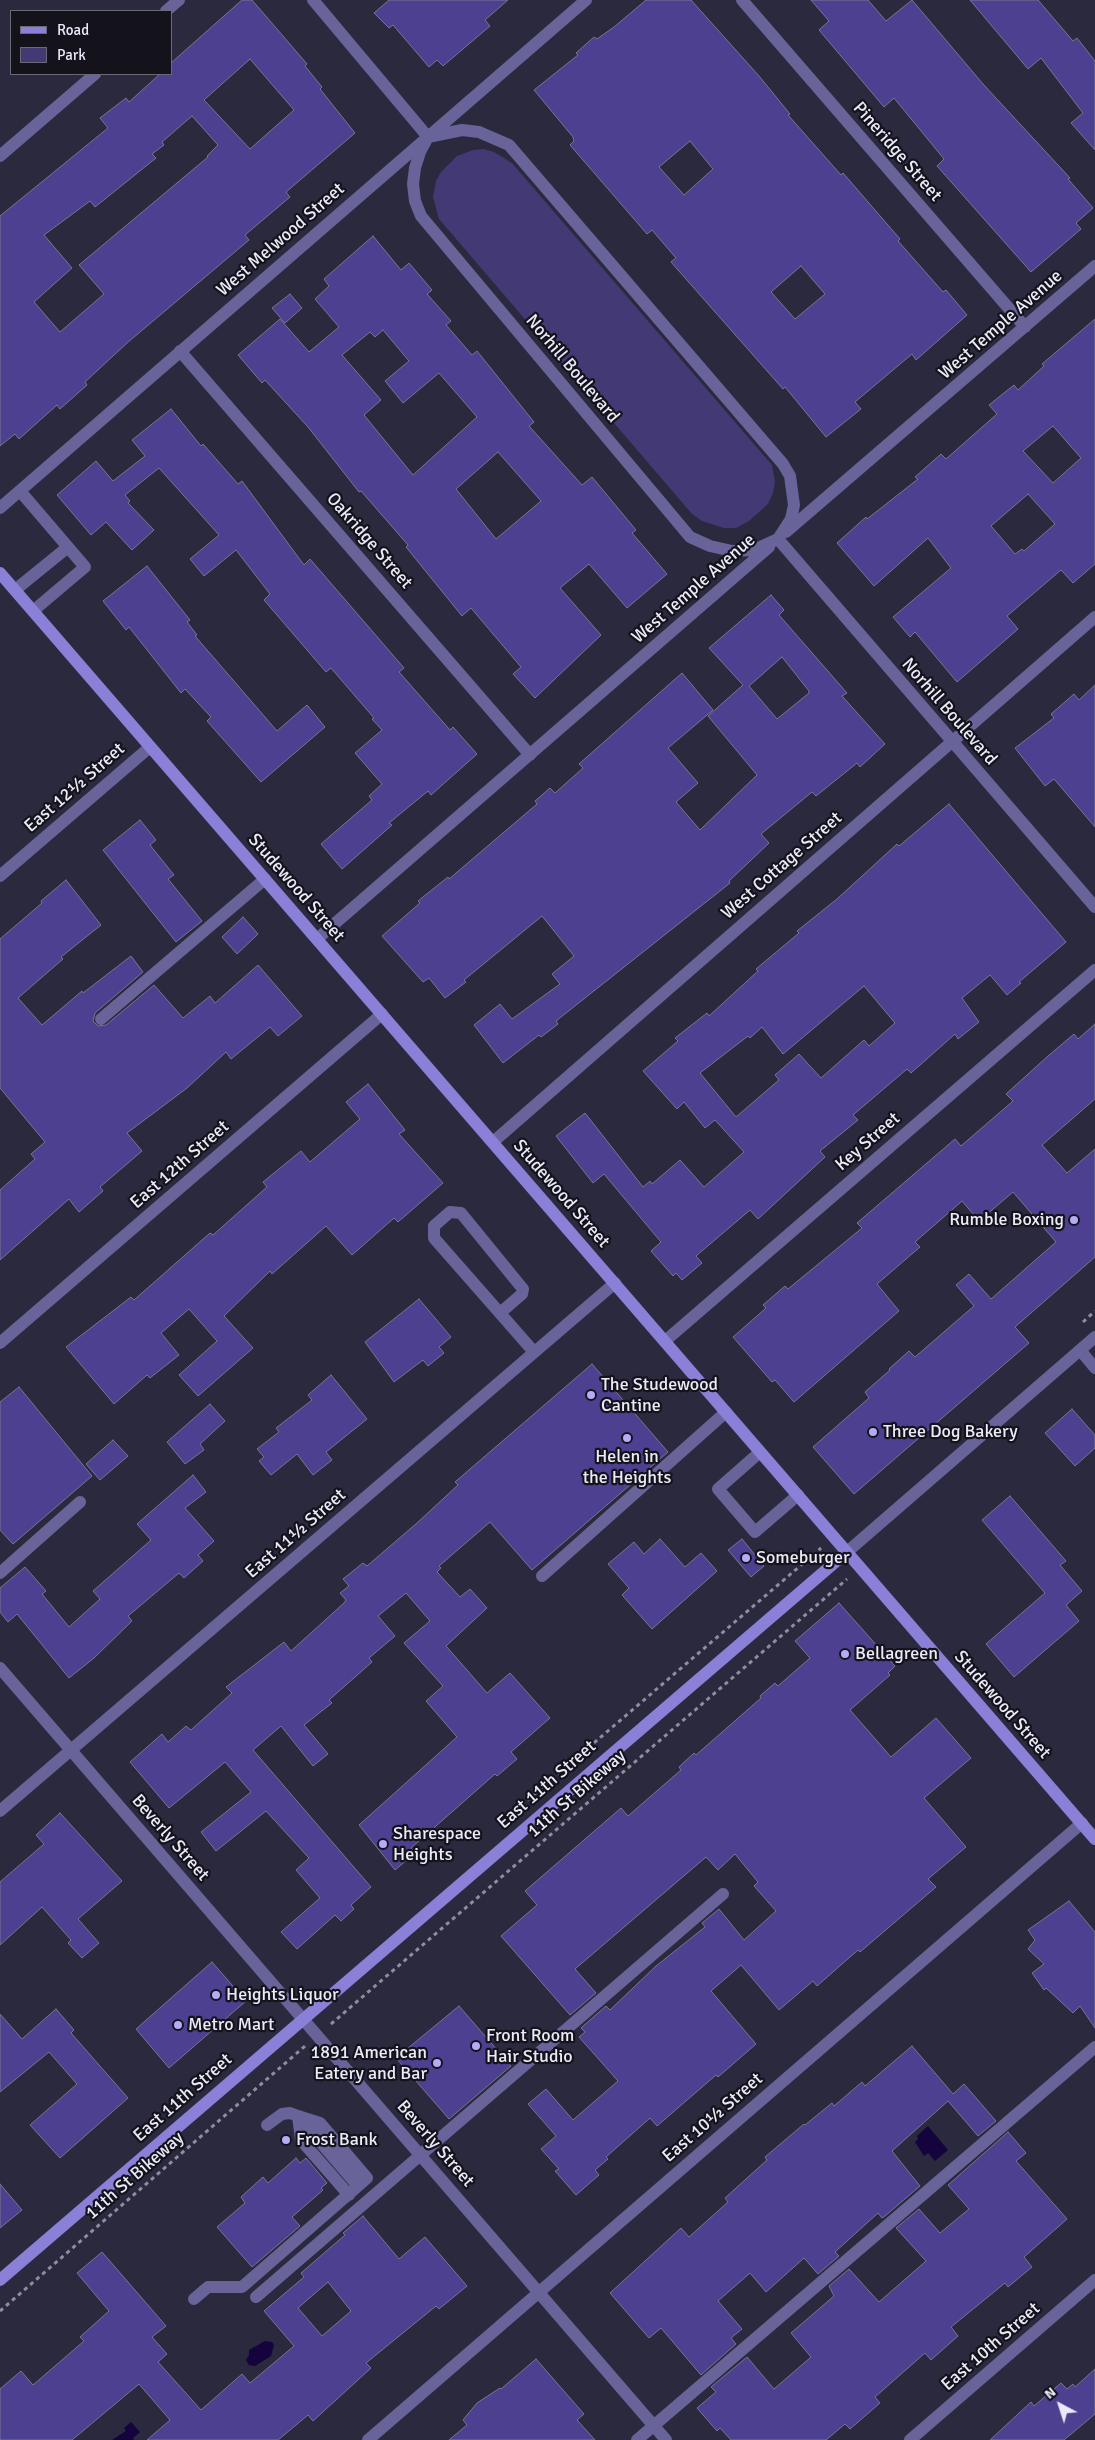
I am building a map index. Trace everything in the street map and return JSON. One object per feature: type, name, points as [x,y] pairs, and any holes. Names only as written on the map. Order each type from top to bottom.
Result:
[{"type":"main road","name":"Studewood Street","points":[[0,572],[1095,1839]]},
{"type":"main road","name":"East 11th Street","points":[[0,2280],[302,2018],[847,1552]]},
{"type":"street","points":[[167,10],[179,0]]},
{"type":"street","points":[[313,0],[428,137],[462,130],[479,132],[509,146],[783,464],[790,476],[794,505],[791,519],[778,539]]},
{"type":"street","name":"West Melwood Street","points":[[0,508],[586,0]]},
{"type":"street","name":"Pineridge Street","points":[[742,0],[1024,328]]},
{"type":"street","points":[[0,156],[93,75]]},
{"type":"street","name":"Norhill Boulevard","points":[[428,137],[414,168],[415,200],[421,216],[690,537],[710,546],[732,551],[754,550],[778,539],[1095,907]]},
{"type":"street","name":"West Temple Avenue","points":[[317,939],[1095,266]]},
{"type":"street","name":"Oakridge Street","points":[[180,351],[530,755]]},
{"type":"street","points":[[20,491],[85,567],[33,611]]},
{"type":"street","points":[[15,590],[68,546]]},
{"type":"street","name":"West Cottage Street","points":[[493,1142],[1095,616]]},
{"type":"street","name":"East 12½ Street","points":[[0,876],[150,747]]},
{"type":"street","points":[[101,1019],[265,879]]},
{"type":"street","name":"Key Street","points":[[665,1341],[1095,970]]},
{"type":"street","name":"East 12th Street","points":[[0,1343],[382,1014]]},
{"type":"street","points":[[500,1313],[522,1294],[521,1284],[462,1213],[450,1212],[434,1226],[434,1238],[534,1352]]},
{"type":"street","name":"East 11½ Street","points":[[0,1811],[615,1283]]},
{"type":"street","name":"East 11th Street","points":[[847,1552],[1095,1337]]},
{"type":"street","points":[[1080,1350],[1095,1368]]},
{"type":"street","points":[[542,1576],[726,1412]]},
{"type":"street","points":[[760,1452],[718,1489],[755,1532],[798,1495]]},
{"type":"street","points":[[0,1573],[80,1502]]},
{"type":"street","name":"Beverly Street","points":[[0,1668],[666,2440]]},
{"type":"street","name":"East 10½ Street","points":[[368,2440],[1082,1823]]},
{"type":"street","points":[[256,2297],[723,1894]]},
{"type":"street","points":[[637,2440],[1095,2047]]},
{"type":"street","points":[[194,2299],[208,2287],[242,2287],[367,2178],[320,2123],[290,2113],[282,2114],[267,2125]]},
{"type":"street","points":[[298,2116],[301,2140],[353,2190]]},
{"type":"street","name":"East 10th Street","points":[[910,2440],[1095,2280]]},
{"type":"path","name":"11th St Bikeway","points":[[503,1821],[805,1561]]},
{"type":"path","name":"11th St Bikeway","points":[[340,2016],[832,1593]]},
{"type":"path","name":"11th St Bikeway","points":[[0,2311],[288,2061]]},
{"type":"green space","points":[[484,149],[494,152],[512,163],[772,465],[775,482],[773,493],[768,504],[749,521],[736,528],[724,528],[702,521],[692,514],[439,219],[433,197],[436,181],[441,172],[457,156],[473,150]]},
{"type":"shaded area","points":[[928,2126],[948,2150],[935,2161],[928,2153],[924,2156],[915,2142],[918,2139],[917,2136]]},
{"type":"shaded area","points":[[265,2341],[272,2342],[274,2345],[271,2356],[255,2366],[249,2365],[246,2360],[249,2350]]},
{"type":"shaded area","points":[[131,2422],[140,2432],[133,2438],[134,2440],[112,2440],[126,2431],[124,2428]]},
{"type":"building","points":[[242,0],[252,0],[307,64],[305,66],[322,87],[320,89],[355,133],[286,192],[290,197],[245,235],[249,240],[127,343],[85,382],[87,385],[60,409],[57,405],[19,439],[15,434],[0,446],[0,216],[108,128],[100,118],[126,98],[129,102],[159,75],[172,75],[172,62]],"holes":[[[250,59],[294,110],[250,149],[204,100]],[[192,116],[218,145],[208,157],[79,265],[104,294],[60,332],[34,302],[72,268],[44,235],[90,201],[95,207],[156,158],[152,154],[164,145],[162,142]]]},
{"type":"building","points":[[389,0],[508,0],[485,20],[490,26],[443,66],[437,60],[429,67],[393,25],[389,28],[374,13]]},
{"type":"building","points":[[646,0],[691,0],[759,76],[790,114],[788,115],[841,175],[843,173],[900,239],[898,241],[943,292],[946,290],[967,315],[916,360],[912,354],[855,402],[861,409],[826,437],[785,387],[783,389],[671,262],[676,258],[652,230],[647,234],[570,145],[574,141],[573,137],[534,90],[578,55],[576,53],[594,37],[597,39]],"holes":[[[690,141],[713,169],[684,195],[659,167]],[[801,266],[825,294],[795,319],[771,292]]]},
{"type":"building","points":[[811,0],[868,0],[886,21],[912,0],[983,84],[1070,178],[1068,179],[1093,208],[1076,223],[1081,229],[1031,272],[937,166],[944,159],[894,98],[884,107],[819,30],[829,21]]},
{"type":"building","points":[[970,0],[1038,0],[1073,41],[1077,38],[1095,61],[1095,150],[1071,123],[1083,113],[1041,58],[1028,69]]},
{"type":"building","points":[[373,236],[401,270],[409,263],[432,290],[427,294],[451,321],[446,325],[472,355],[477,351],[534,422],[529,426],[582,485],[592,477],[636,530],[632,533],[667,574],[627,608],[589,564],[560,588],[601,635],[535,698],[513,674],[521,667],[471,608],[462,616],[406,547],[408,545],[361,491],[359,492],[308,427],[265,380],[262,383],[238,355],[280,319],[309,352],[339,327],[315,299],[329,286],[324,279]],"holes":[[[383,330],[409,361],[385,381],[403,403],[439,373],[477,417],[413,475],[364,415],[381,400],[342,355],[370,332],[375,337]],[[498,452],[541,501],[496,539],[456,489]]]},
{"type":"building","points":[[290,294],[302,308],[285,323],[272,308]]},
{"type":"building","points":[[1095,319],[1095,564],[1073,583],[1061,570],[1007,616],[1018,629],[957,682],[915,632],[910,637],[893,617],[951,568],[928,538],[874,586],[837,543],[866,517],[867,519],[918,479],[915,477],[941,454],[946,459],[997,414],[989,405],[1014,385],[1018,390],[1044,366],[1042,364]],"holes":[[[1053,426],[1081,458],[1053,483],[1023,451]],[[1028,494],[1055,524],[1024,551],[1022,549],[1015,554],[991,526]]]},
{"type":"building","points":[[171,409],[201,446],[203,444],[238,484],[242,481],[304,565],[310,559],[404,668],[399,672],[450,730],[453,727],[477,754],[431,795],[428,791],[389,823],[392,825],[342,869],[321,844],[372,800],[369,796],[382,784],[355,753],[382,730],[372,719],[374,718],[331,668],[326,672],[264,600],[270,594],[236,550],[204,576],[190,559],[219,535],[159,468],[125,495],[130,501],[128,503],[154,530],[132,550],[106,522],[91,535],[57,495],[96,461],[113,481],[145,456],[132,440]]},
{"type":"building","points":[[147,566],[190,620],[187,622],[197,635],[195,636],[277,731],[307,705],[325,727],[261,782],[207,721],[211,717],[185,689],[181,693],[129,627],[126,630],[103,601]]},
{"type":"building","points":[[771,595],[784,610],[779,615],[847,693],[842,696],[885,744],[860,767],[857,763],[816,796],[812,792],[761,834],[769,843],[729,881],[730,883],[556,1021],[558,1024],[541,1037],[539,1035],[503,1063],[474,1025],[500,1004],[512,1019],[560,984],[552,974],[574,956],[542,916],[445,998],[429,978],[423,982],[382,936],[420,903],[418,901],[448,877],[449,879],[537,804],[535,801],[550,788],[555,793],[583,768],[579,764],[682,673],[713,710],[668,748],[698,783],[676,802],[700,830],[757,775],[708,716],[743,685],[709,648]],"holes":[[[782,657],[809,693],[777,719],[749,686]]]},
{"type":"building","points":[[1095,685],[1095,827],[1054,779],[1045,786],[1015,748],[1054,718],[1051,714],[1074,694],[1079,700]]},
{"type":"building","points":[[949,804],[1066,942],[1019,982],[1021,983],[1007,995],[990,975],[962,998],[979,1022],[958,1039],[955,1034],[911,1073],[907,1069],[853,1115],[858,1120],[820,1151],[825,1157],[758,1219],[750,1210],[696,1256],[702,1263],[682,1280],[676,1273],[673,1276],[651,1251],[661,1242],[604,1174],[593,1183],[556,1136],[585,1113],[643,1187],[650,1181],[652,1184],[680,1160],[704,1187],[744,1152],[715,1120],[705,1128],[684,1102],[677,1109],[643,1071],[678,1041],[675,1038],[707,1013],[709,1016],[758,971],[756,969],[799,933],[797,931],[837,899],[897,844],[899,846]],"holes":[[[864,986],[895,1023],[869,1046],[864,1040],[821,1078],[799,1054],[775,1075],[779,1080],[736,1117],[700,1073],[748,1036],[750,1038],[762,1027],[783,1054]]]},
{"type":"building","points":[[140,820],[156,840],[150,845],[174,875],[168,879],[202,921],[176,942],[103,850]]},
{"type":"building","points":[[66,880],[101,925],[61,957],[63,959],[18,998],[42,1025],[82,991],[83,993],[131,956],[143,972],[95,1013],[93,1021],[98,1026],[106,1025],[154,985],[183,1018],[210,996],[215,1003],[258,965],[302,1016],[278,1036],[270,1027],[231,1059],[226,1052],[187,1088],[127,1133],[142,1151],[100,1187],[103,1191],[79,1212],[69,1199],[0,1260],[0,1190],[35,1159],[31,1154],[45,1142],[0,1088],[0,939]]},
{"type":"building","points":[[243,917],[258,934],[237,954],[222,937]]},
{"type":"building","points":[[1095,1024],[1095,1099],[1042,1145],[1067,1173],[1095,1149],[1095,1257],[1015,1327],[1029,1343],[854,1494],[813,1447],[869,1398],[865,1392],[909,1351],[915,1357],[974,1306],[956,1285],[969,1274],[991,1299],[1056,1242],[1013,1192],[979,1221],[962,1201],[915,1242],[920,1247],[877,1284],[899,1311],[794,1402],[775,1380],[772,1382],[733,1337],[766,1308],[763,1305],[785,1286],[788,1289],[862,1228],[857,1223],[955,1139],[961,1146],[1013,1101],[1006,1094],[1048,1056],[1074,1034],[1078,1039]]},
{"type":"building","points":[[368,1084],[405,1130],[399,1134],[443,1183],[398,1222],[394,1218],[352,1255],[326,1226],[272,1274],[270,1271],[224,1316],[253,1348],[198,1396],[179,1375],[217,1341],[189,1309],[161,1333],[179,1355],[150,1378],[147,1375],[114,1404],[66,1347],[131,1297],[134,1300],[210,1233],[213,1235],[267,1187],[263,1182],[301,1151],[310,1162],[360,1119],[346,1102]]},
{"type":"building","points":[[419,1299],[451,1337],[439,1347],[444,1353],[428,1366],[423,1360],[394,1382],[365,1342]]},
{"type":"building","points":[[592,1364],[668,1452],[532,1570],[490,1522],[439,1566],[441,1568],[437,1572],[460,1597],[470,1589],[487,1608],[446,1646],[487,1693],[510,1673],[550,1718],[511,1752],[517,1759],[497,1776],[495,1774],[411,1848],[415,1853],[395,1870],[359,1825],[457,1737],[426,1701],[443,1686],[404,1643],[430,1621],[406,1593],[378,1616],[395,1636],[369,1658],[372,1662],[329,1700],[332,1703],[304,1725],[328,1754],[313,1766],[281,1726],[253,1750],[371,1887],[351,1905],[354,1909],[341,1921],[335,1915],[297,1949],[281,1932],[320,1898],[296,1870],[309,1858],[266,1811],[216,1851],[201,1832],[251,1792],[225,1762],[169,1808],[130,1762],[162,1734],[168,1742],[186,1726],[191,1730],[232,1693],[226,1687],[284,1642],[291,1651],[344,1603],[346,1600],[340,1593],[349,1586],[343,1579],[363,1563],[367,1566],[417,1523],[458,1485],[455,1482]]},
{"type":"building","points":[[331,1375],[367,1419],[326,1452],[332,1460],[313,1475],[297,1454],[271,1475],[259,1461],[264,1457],[257,1449],[279,1432],[276,1428],[312,1400],[308,1395]]},
{"type":"building","points":[[19,1387],[92,1476],[13,1544],[0,1530],[0,1402]]},
{"type":"building","points":[[210,1404],[225,1421],[200,1444],[204,1450],[185,1464],[167,1442]]},
{"type":"building","points":[[1072,1409],[1095,1435],[1095,1448],[1075,1466],[1045,1433]]},
{"type":"building","points":[[113,1440],[128,1456],[100,1480],[86,1464]]},
{"type":"building","points":[[193,1475],[206,1492],[185,1508],[214,1541],[198,1555],[203,1561],[184,1578],[179,1573],[128,1616],[132,1621],[94,1658],[69,1678],[17,1614],[8,1622],[0,1612],[0,1588],[25,1567],[46,1591],[42,1594],[69,1627],[100,1599],[93,1591],[151,1540],[137,1524]]},
{"type":"building","points":[[1010,1496],[1066,1561],[1060,1565],[1082,1591],[1066,1605],[1079,1621],[1014,1677],[986,1644],[1045,1593],[982,1520]]},
{"type":"building","points":[[660,1539],[685,1567],[701,1553],[717,1571],[652,1629],[622,1595],[629,1588],[608,1564],[634,1542],[644,1554]]},
{"type":"building","name":"Someburger","points":[[742,1539],[764,1566],[751,1577],[728,1550]]},
{"type":"building","points":[[839,1603],[895,1666],[888,1673],[890,1675],[850,1710],[891,1757],[936,1718],[971,1758],[924,1798],[966,1847],[928,1879],[936,1887],[817,1986],[813,1981],[779,2010],[741,1965],[711,1991],[756,2044],[718,2077],[716,2075],[657,2126],[650,2118],[606,2157],[608,2159],[595,2170],[599,2175],[576,2195],[555,2171],[559,2169],[541,2149],[556,2136],[528,2104],[546,2089],[573,2120],[618,2081],[579,2037],[585,2032],[581,2028],[606,2006],[610,2010],[656,1966],[705,1927],[702,1923],[719,1909],[744,1940],[776,1911],[754,1886],[758,1882],[735,1854],[718,1870],[706,1857],[575,1969],[596,1993],[570,2015],[501,1936],[537,1905],[525,1891],[621,1808],[628,1816],[681,1770],[679,1767],[694,1753],[696,1755],[761,1698],[760,1696],[775,1683],[778,1686],[810,1658],[795,1641]]},
{"type":"building","points":[[60,1813],[122,1881],[78,1919],[99,1943],[82,1958],[68,1943],[71,1940],[42,1907],[0,1945],[0,1882],[44,1844],[36,1835]]},
{"type":"building","points":[[1069,1901],[1095,1932],[1095,2028],[1080,2006],[1073,2013],[1046,1988],[1044,1990],[1032,1973],[1044,1964],[1028,1949],[1035,1940],[1028,1930]]},
{"type":"building","points":[[212,1962],[246,2001],[169,2068],[136,2029]]},
{"type":"building","name":"1891 American Eatery and Bar","points":[[459,2006],[511,2066],[449,2119],[396,2058]]},
{"type":"building","points":[[56,2009],[74,2030],[71,2033],[128,2098],[60,2158],[30,2125],[77,2084],[49,2052],[0,2092],[0,2014],[22,2039]]},
{"type":"building","points":[[912,2046],[953,2094],[964,2084],[996,2121],[978,2136],[948,2101],[892,2151],[920,2186],[882,2218],[878,2213],[835,2252],[839,2256],[818,2274],[804,2258],[766,2292],[750,2273],[718,2301],[742,2329],[731,2338],[736,2344],[701,2375],[661,2328],[649,2338],[610,2293],[681,2228],[689,2237],[728,2202],[725,2198],[767,2160],[765,2157],[804,2124],[832,2103],[834,2106],[862,2082],[865,2086]]},
{"type":"building","points":[[1008,2132],[1026,2153],[1016,2161],[1067,2219],[1024,2257],[1032,2267],[1008,2287],[1005,2283],[951,2327],[958,2336],[931,2360],[925,2353],[875,2397],[880,2403],[850,2429],[845,2424],[826,2440],[731,2440],[720,2428],[717,2431],[697,2408],[716,2392],[711,2387],[747,2357],[774,2389],[811,2357],[791,2333],[834,2296],[829,2286],[849,2269],[879,2302],[926,2261],[896,2228],[919,2209],[940,2233],[969,2209],[948,2185]]},
{"type":"building","points":[[296,2158],[300,2163],[306,2158],[327,2183],[321,2188],[323,2190],[292,2217],[300,2226],[252,2267],[217,2227],[245,2203],[241,2197],[263,2177],[268,2183]]},
{"type":"building","points":[[0,2184],[22,2210],[0,2228]]},
{"type":"building","points":[[363,2216],[399,2259],[425,2237],[467,2286],[439,2309],[436,2306],[366,2363],[371,2368],[313,2421],[308,2415],[278,2440],[147,2440],[170,2420],[139,2384],[72,2440],[0,2440],[0,2389],[21,2371],[33,2385],[84,2341],[80,2337],[109,2311],[77,2273],[102,2252],[166,2326],[152,2337],[167,2354],[158,2362],[201,2410],[242,2374],[250,2383],[294,2346],[264,2311],[304,2277],[301,2273],[345,2235],[343,2233]],"holes":[[[328,2282],[351,2311],[322,2336],[298,2308]]]},
{"type":"building","points":[[536,2359],[584,2414],[577,2420],[595,2440],[449,2440],[467,2425],[463,2420],[477,2403],[501,2389]]},
{"type":"building","points":[[1095,2369],[1095,2414],[1064,2440],[990,2440],[1031,2402],[1034,2406],[1061,2383],[1067,2389],[1073,2384],[1075,2387]]},
{"type":"place","name":"Rumble Boxing","points":[[1074,1220]]},
{"type":"place","name":"The Studewood Cantine","points":[[591,1395]]},
{"type":"place","name":"Three Dog Bakery","points":[[873,1432]]},
{"type":"place","name":"Helen in the Heights","points":[[627,1438]]},
{"type":"place","name":"Someburger","points":[[746,1558]]},
{"type":"place","name":"Bellagreen","points":[[845,1654]]},
{"type":"place","name":"Sharespace Heights","points":[[383,1844]]},
{"type":"place","name":"Heights Liquor","points":[[216,1995]]},
{"type":"place","name":"Metro Mart","points":[[178,2025]]},
{"type":"place","name":"Front Room Hair Studio","points":[[476,2046]]},
{"type":"place","name":"1891 American Eatery and Bar","points":[[437,2063]]},
{"type":"place","name":"Frost Bank","points":[[286,2140]]}]
